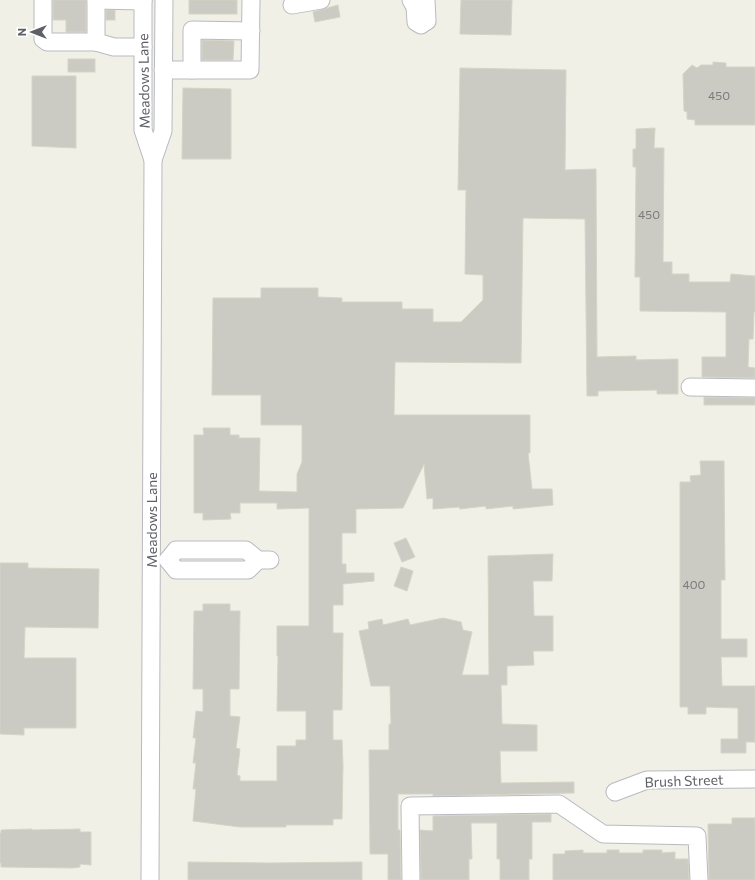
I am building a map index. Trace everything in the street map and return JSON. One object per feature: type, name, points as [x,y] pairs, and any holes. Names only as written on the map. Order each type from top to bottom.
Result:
[{"type":"street","points":[[43,0],[43,39],[47,42],[96,42],[114,47],[143,47]]},
{"type":"street","points":[[96,42],[96,0],[143,0]]},
{"type":"street","name":"Meadows Lane","points":[[143,0],[143,130],[153,160],[160,560],[150,880]]},
{"type":"street","name":"Meadows Lane","points":[[153,160],[163,131],[164,0]]},
{"type":"street","points":[[163,70],[250,70],[251,0]]},
{"type":"street","points":[[292,5],[321,0]]},
{"type":"street","points":[[411,0],[415,7],[416,22],[421,29],[427,21],[426,0]]},
{"type":"street","points":[[192,70],[192,30],[250,30]]},
{"type":"street","points":[[690,387],[755,388]]},
{"type":"street","points":[[160,560],[176,550],[246,550],[264,560]]},
{"type":"street","name":"Brush Street","points":[[615,792],[647,780],[755,779]]},
{"type":"street","points":[[411,880],[410,806],[559,804],[603,834],[697,836],[699,880]]},
{"type":"building","points":[[53,0],[86,0],[86,32],[66,32],[66,20],[53,20]]},
{"type":"building","points":[[189,0],[237,0],[237,14],[189,14]]},
{"type":"building","points":[[461,0],[512,0],[511,35],[460,34]]},
{"type":"building","points":[[338,5],[340,17],[315,22],[313,12]]},
{"type":"building","points":[[106,10],[115,10],[115,20],[106,20]]},
{"type":"building","points":[[202,40],[234,41],[233,60],[202,60]]},
{"type":"building","points":[[68,59],[95,59],[95,72],[68,72]]},
{"type":"building","points":[[713,62],[726,63],[726,67],[755,67],[755,125],[695,125],[695,120],[687,119],[687,112],[684,111],[683,74],[692,65],[697,68],[701,65],[713,65]]},
{"type":"building","points":[[460,68],[566,70],[565,170],[596,169],[597,357],[636,356],[636,360],[678,359],[678,394],[657,394],[657,390],[598,391],[598,396],[587,396],[585,219],[523,218],[521,363],[395,362],[394,415],[530,415],[530,453],[528,453],[532,489],[552,489],[553,505],[513,509],[513,506],[486,509],[486,506],[460,509],[459,507],[433,509],[433,498],[427,499],[424,464],[403,508],[356,509],[356,533],[342,533],[342,564],[346,564],[346,573],[374,573],[374,581],[343,584],[343,605],[333,605],[333,633],[343,633],[342,710],[333,710],[333,740],[342,740],[342,819],[333,819],[333,825],[286,825],[286,827],[240,827],[193,821],[196,789],[193,789],[196,763],[193,763],[196,738],[193,738],[196,711],[203,712],[203,689],[193,689],[194,611],[203,611],[203,604],[230,604],[230,611],[240,611],[239,689],[230,689],[230,716],[240,717],[236,748],[240,749],[237,775],[240,776],[240,781],[277,781],[277,746],[296,746],[296,740],[306,740],[306,711],[277,711],[277,626],[309,626],[309,508],[277,509],[277,503],[240,503],[240,513],[230,513],[231,519],[203,520],[203,513],[194,513],[194,435],[204,435],[203,428],[230,428],[230,435],[239,435],[239,438],[260,438],[259,491],[297,492],[297,474],[302,462],[302,425],[261,425],[261,395],[212,395],[213,298],[261,298],[261,288],[318,288],[318,297],[342,298],[342,302],[402,302],[402,309],[433,309],[433,322],[461,322],[483,300],[483,275],[465,274],[466,190],[458,190]]},
{"type":"building","points":[[32,76],[76,76],[76,148],[32,146]]},
{"type":"building","points":[[183,88],[231,89],[231,159],[182,159]]},
{"type":"building","points":[[655,128],[654,148],[664,148],[663,262],[672,262],[672,274],[689,274],[689,282],[730,282],[731,274],[755,276],[753,339],[749,339],[748,367],[755,368],[755,378],[702,377],[702,357],[726,357],[726,312],[640,311],[640,277],[635,277],[636,167],[633,167],[633,149],[636,149],[636,129]]},
{"type":"building","points":[[704,397],[755,398],[755,405],[704,405]]},
{"type":"building","points":[[700,461],[724,461],[725,580],[721,580],[721,639],[747,639],[747,657],[721,657],[722,686],[755,686],[755,742],[746,742],[746,753],[721,753],[721,739],[738,739],[738,708],[706,707],[706,714],[688,714],[688,707],[680,707],[680,482],[691,482],[690,476],[701,475]]},
{"type":"building","points":[[406,538],[415,557],[402,562],[394,543]]},
{"type":"building","points":[[553,554],[552,581],[533,581],[534,616],[553,616],[553,651],[533,651],[534,665],[507,666],[507,685],[501,685],[502,724],[537,725],[537,751],[500,751],[501,783],[574,782],[574,793],[433,796],[433,794],[398,794],[398,830],[400,830],[401,880],[388,880],[388,854],[370,854],[369,750],[389,750],[389,724],[391,724],[390,686],[371,686],[359,631],[369,629],[368,622],[382,619],[383,625],[408,619],[410,625],[443,618],[461,622],[463,630],[472,632],[462,675],[489,675],[488,556]]},
{"type":"building","points":[[0,563],[28,563],[28,568],[99,569],[98,628],[25,627],[24,658],[76,658],[76,728],[24,728],[24,735],[0,734]]},
{"type":"building","points":[[401,567],[413,571],[407,591],[394,586]]},
{"type":"building","points":[[551,814],[551,822],[532,822],[532,859],[529,859],[529,880],[500,880],[500,859],[497,859],[497,823],[471,823],[472,859],[469,859],[469,880],[421,880],[420,830],[433,831],[433,816]]},
{"type":"building","points":[[732,818],[755,818],[755,880],[709,880],[708,824],[732,824]]},
{"type":"building","points":[[80,829],[80,832],[91,832],[91,865],[80,864],[80,867],[73,868],[1,867],[1,830]]},
{"type":"building","points":[[583,850],[583,853],[607,853],[607,850],[619,850],[619,853],[643,853],[643,850],[662,850],[662,853],[675,852],[675,859],[688,859],[689,880],[553,880],[553,854],[565,854],[565,851]]},
{"type":"building","points":[[188,862],[362,862],[362,880],[188,880]]}]
